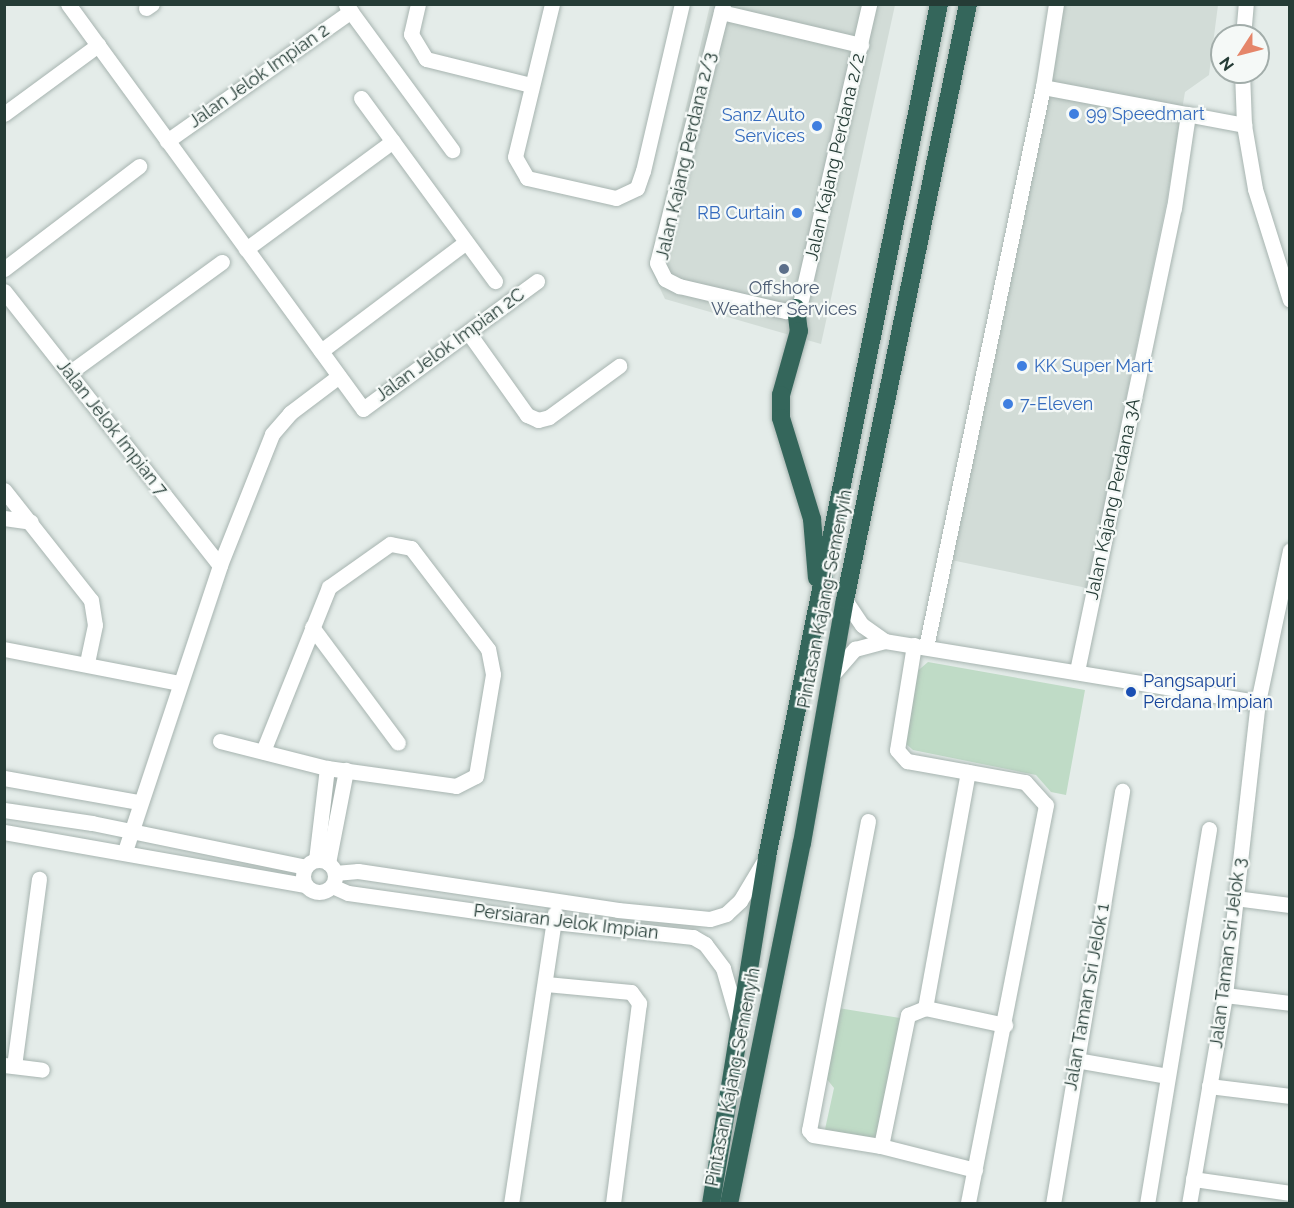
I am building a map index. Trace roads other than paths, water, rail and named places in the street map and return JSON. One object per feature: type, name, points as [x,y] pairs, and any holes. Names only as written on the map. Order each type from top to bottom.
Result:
[{"type":"highway","name":"Pintasan Kajang-Semenyih","points":[[711,1203],[741,1029],[767,857],[939,4]]},
{"type":"highway","name":"Pintasan Kajang-Semenyih","points":[[729,1203],[845,600],[968,4]]},
{"type":"highway","points":[[796,308],[799,331],[781,395],[781,418],[812,519],[819,591]]},
{"type":"street","points":[[68,4],[339,376],[290,413],[273,434],[220,566],[179,682],[125,851]]},
{"type":"street","points":[[418,4],[411,34],[426,59],[531,85]]},
{"type":"street","points":[[552,4],[515,157],[527,178],[616,198],[637,188],[682,4]]},
{"type":"street","name":"Jalan Kajang Perdana 2/2","points":[[796,308],[869,4]]},
{"type":"street","points":[[968,1203],[1005,1025],[1046,806],[1025,782],[907,761],[897,750],[1043,87],[1056,4]]},
{"type":"street","points":[[1244,24],[1246,4]]},
{"type":"street","points":[[348,8],[452,150]]},
{"type":"street","name":"Jalan Jelok Impian 2","points":[[167,141],[348,8]]},
{"type":"street","points":[[722,8],[861,45]]},
{"type":"street","name":"Jalan Kajang Perdana 2/3","points":[[722,8],[657,263],[665,279],[679,286],[776,310],[796,308]]},
{"type":"street","points":[[4,114],[98,45]]},
{"type":"street","points":[[1242,84],[1244,125],[1255,189],[1290,300]]},
{"type":"street","points":[[1043,87],[1244,125]]},
{"type":"street","points":[[361,98],[495,281]]},
{"type":"street","name":"Jalan Kajang Perdana 3A","points":[[1077,670],[1174,207],[1188,114]]},
{"type":"street","points":[[246,249],[393,141]]},
{"type":"street","points":[[4,269],[139,166]]},
{"type":"street","points":[[321,351],[466,242]]},
{"type":"street","points":[[69,373],[222,262]]},
{"type":"street","name":"Jalan Jelok Impian 2C","points":[[339,376],[363,409],[537,281]]},
{"type":"street","name":"Jalan Jelok Impian 7","points":[[4,291],[220,566]]},
{"type":"street","points":[[468,332],[527,415],[538,420],[549,417],[619,366]]},
{"type":"street","points":[[4,490],[91,600],[95,625],[87,664]]},
{"type":"street","points":[[4,518],[31,522]]},
{"type":"street","points":[[220,741],[327,768],[456,786],[476,776],[493,674],[488,649],[411,548],[390,544],[329,587],[263,751]]},
{"type":"street","name":"Jalan Taman Sri Jelok 3","points":[[1189,1203],[1226,995],[1258,702],[1290,550]]},
{"type":"street","points":[[845,600],[862,625],[885,641]]},
{"type":"street","points":[[312,627],[398,743]]},
{"type":"street","points":[[831,676],[855,649],[885,641],[1077,670],[1258,702]]},
{"type":"street","points":[[4,649],[179,682]]},
{"type":"street","points":[[324,870],[327,768]]},
{"type":"street","points":[[4,832],[125,851],[305,885],[315,892],[324,870],[346,770]]},
{"type":"street","points":[[925,1008],[968,772]]},
{"type":"street","points":[[4,778],[139,802]]},
{"type":"street","name":"Jalan Taman Sri Jelok 1","points":[[1053,1203],[1122,791]]},
{"type":"street","name":"Persiaran Jelok Impian","points":[[4,810],[131,831],[324,870],[358,871],[556,901],[710,919],[726,915],[740,901],[767,857]]},
{"type":"street","points":[[867,821],[809,1131],[813,1135],[880,1146],[975,1170]]},
{"type":"street","name":"Jalan Taman Sri Jelok 3","points":[[1147,1203],[1209,829]]},
{"type":"street","points":[[305,885],[324,870]]},
{"type":"street","name":"Persiaran Jelok Impian","points":[[324,870],[348,892],[554,922],[693,937],[705,944],[723,968],[741,1029]]},
{"type":"street","points":[[39,879],[9,1065],[42,1070]]},
{"type":"street","points":[[1235,898],[1290,905]]},
{"type":"street","points":[[511,1203],[546,984],[556,901]]},
{"type":"street","points":[[546,984],[631,992],[639,1003],[612,1203]]},
{"type":"street","points":[[1226,995],[1290,1004]]},
{"type":"street","points":[[880,1146],[908,1015],[925,1008],[1005,1025]]},
{"type":"street","points":[[1077,1060],[1168,1076]]},
{"type":"street","points":[[1209,1086],[1290,1096]]},
{"type":"street","points":[[1193,1179],[1290,1193]]},
{"type":"place","name":"99 Speedmart","points":[[1074,114]]},
{"type":"place","name":"Sanz Auto Services","points":[[817,126]]},
{"type":"place","name":"RB Curtain","points":[[797,213]]},
{"type":"place","name":"Offshore Weather Services","points":[[784,269]]},
{"type":"place","name":"KK Super Mart","points":[[1022,366]]},
{"type":"place","name":"7-Eleven","points":[[1008,404]]},
{"type":"place","name":"Pangsapuri Perdana Impian","points":[[1131,692]]}]
